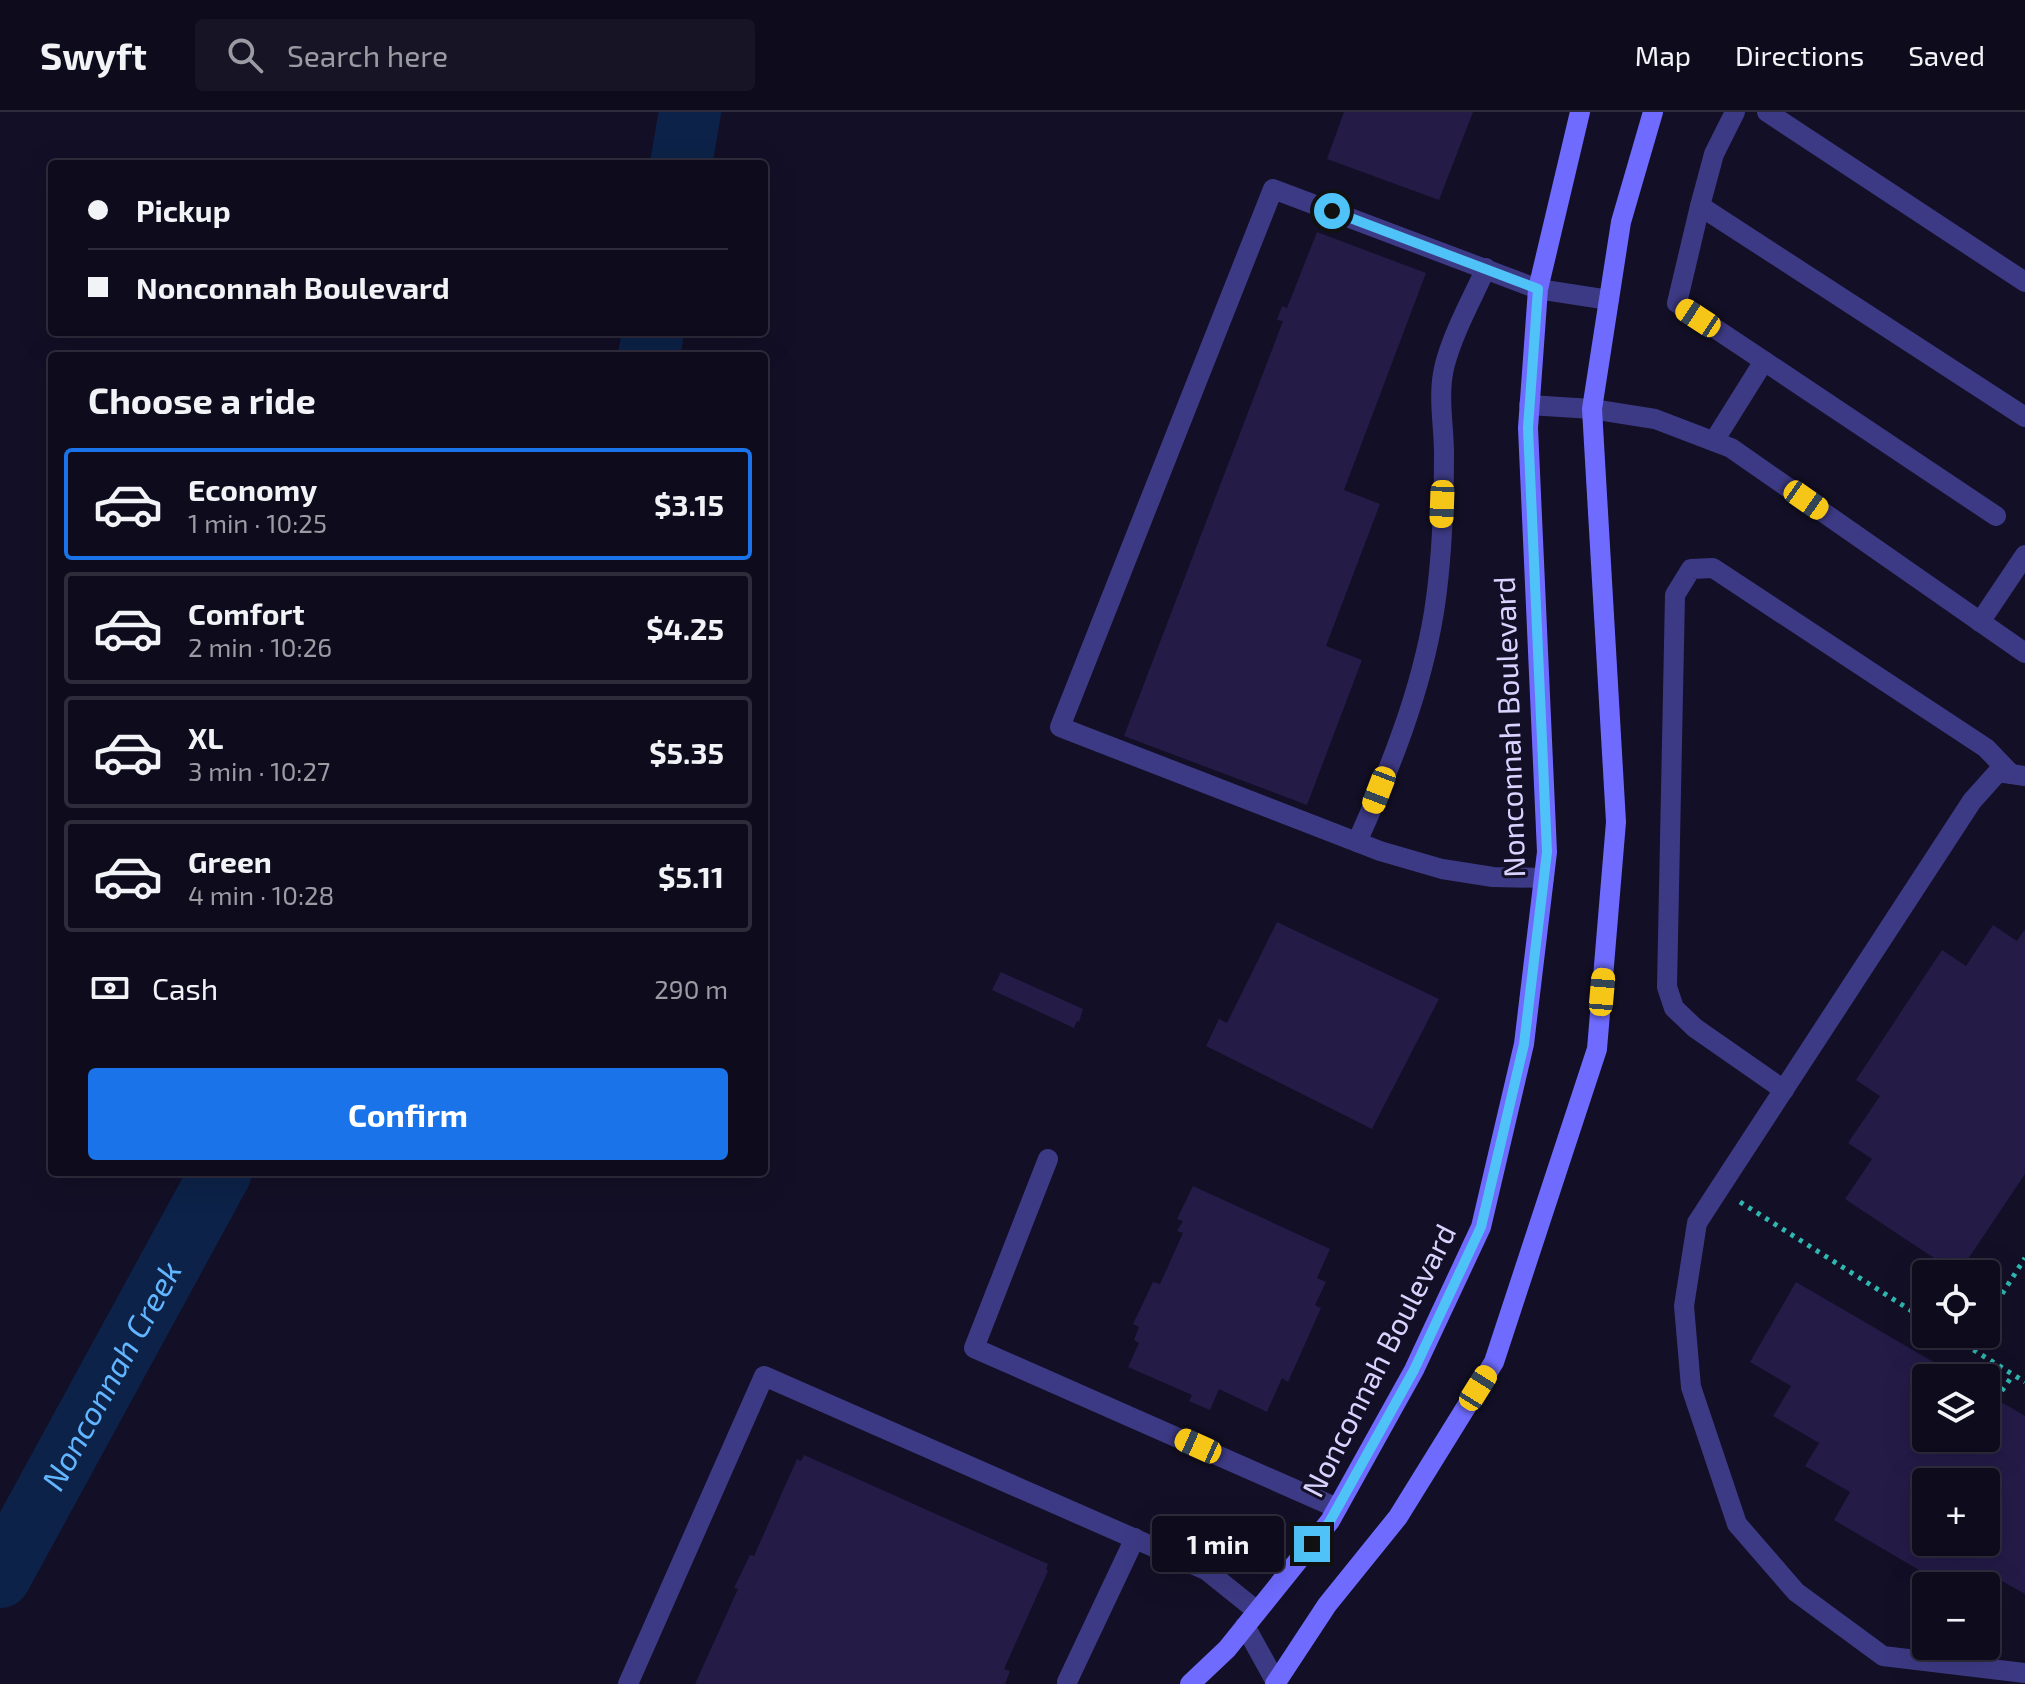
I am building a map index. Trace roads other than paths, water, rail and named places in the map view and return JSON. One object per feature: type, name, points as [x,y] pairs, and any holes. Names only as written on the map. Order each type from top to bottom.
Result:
[{"type":"street","name":"Nonconnah Boulevard","points":[[1190,1684],[1227,1649],[1330,1521],[1414,1370],[1481,1227],[1524,1044],[1547,852],[1529,405],[1538,289],[1580,112]]},
{"type":"street","points":[[1276,1683],[1327,1605],[1398,1517],[1494,1362],[1597,1049],[1616,822],[1592,409],[1621,222],[1653,112]]},
{"type":"street","points":[[1735,112],[1714,154],[1677,303],[1996,516]]},
{"type":"street","points":[[1767,112],[2025,282]]},
{"type":"street","points":[[1544,878],[1493,877],[1442,869],[1357,842],[1060,727],[1273,189],[1538,289],[1609,300]]},
{"type":"street","points":[[1700,206],[2025,417]]},
{"type":"street","points":[[1357,842],[1420,677],[1434,611],[1441,529],[1444,452],[1440,405],[1445,364],[1486,268]]},
{"type":"street","points":[[1714,441],[1764,361]]},
{"type":"street","points":[[1529,405],[1592,409],[1655,419],[1731,448],[2025,653]]},
{"type":"street","points":[[1980,622],[2025,555]]},
{"type":"street","points":[[1784,1090],[1695,1028],[1674,1008],[1667,987],[1675,595],[1691,569],[1713,568],[1986,748],[2018,775]]},
{"type":"street","points":[[2018,775],[1998,772],[1972,801],[1697,1223],[1684,1306],[1691,1387],[1737,1524],[1796,1592],[1883,1656],[2025,1673]]},
{"type":"street","points":[[1048,1159],[974,1348],[1337,1508]]},
{"type":"street","points":[[628,1684],[764,1376],[1206,1570],[1251,1619],[1276,1683]]},
{"type":"street","points":[[1067,1682],[1135,1538]]},
{"type":"waterway","name":"Nonconnah Creek","points":[[682,160],[690,112]]},
{"type":"waterway","name":"Nonconnah Creek","points":[[650,352],[652,336]]},
{"type":"waterway","name":"Nonconnah Creek","points":[[0,1577],[219,1176]]}]
